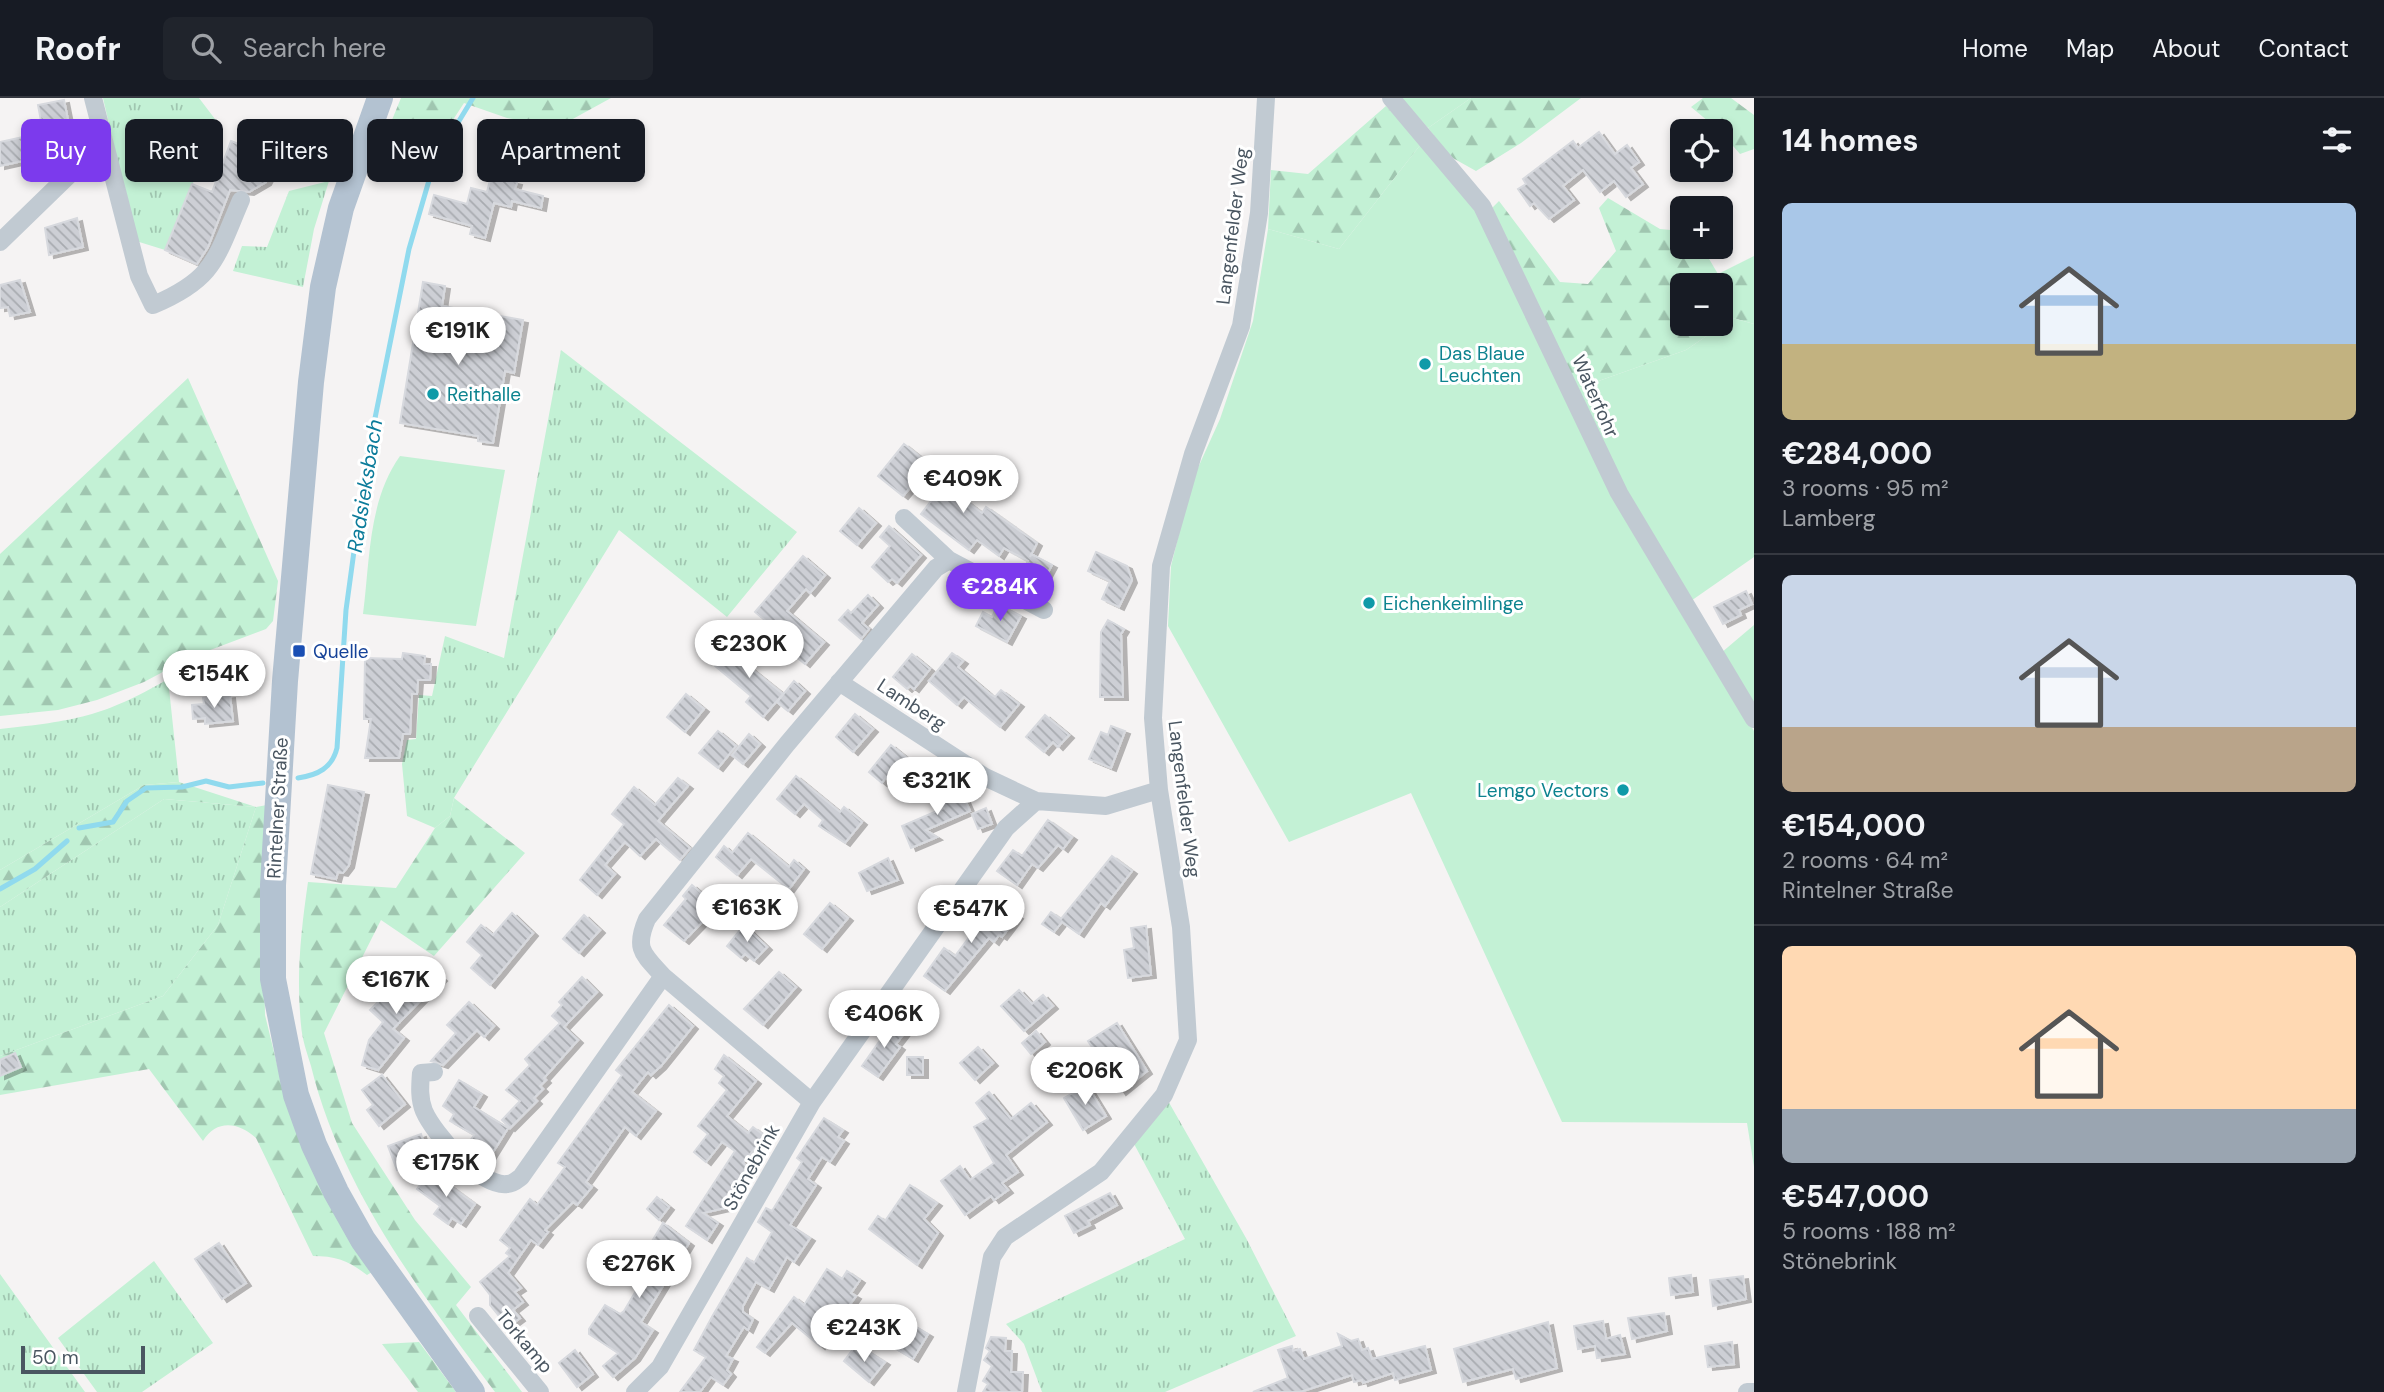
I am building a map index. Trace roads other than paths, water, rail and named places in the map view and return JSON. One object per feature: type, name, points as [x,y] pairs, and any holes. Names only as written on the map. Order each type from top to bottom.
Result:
[{"type":"main road","name":"Rintelner Straße","points":[[380,98],[341,208],[323,287],[311,382],[285,681],[273,885],[273,979],[296,1095],[314,1145],[336,1192],[363,1240],[472,1392]]},
{"type":"street","points":[[93,98],[98,119]]},
{"type":"street","name":"Langenfelder Weg","points":[[966,1392],[992,1257],[1005,1237],[1101,1172],[1164,1094],[1188,1040],[1181,927],[1159,790],[1153,718],[1161,566],[1193,454],[1241,326],[1259,213],[1266,98]]},
{"type":"street","name":"Waterfohr","points":[[1391,98],[1482,206],[1619,493],[1754,719]]},
{"type":"street","points":[[111,172],[139,276],[153,305],[180,293],[212,268],[240,200]]},
{"type":"street","points":[[0,242],[62,182]]},
{"type":"street","points":[[904,517],[950,560],[1044,610]]},
{"type":"street","points":[[812,1102],[663,976],[639,946],[647,919],[839,682],[936,568],[950,560]]},
{"type":"street","name":"Lamberg","points":[[839,682],[985,778],[1036,801],[1106,806],[1159,790]]},
{"type":"street","name":"Stönebrink","points":[[635,1392],[660,1367],[812,1102],[1006,828],[1036,801]]},
{"type":"street","points":[[434,1072],[421,1073],[420,1090],[423,1108],[438,1134],[455,1154],[492,1182],[512,1183],[521,1177],[663,976]]},
{"type":"street","name":"Torkamp","points":[[478,1316],[540,1392]]},
{"type":"street","points":[[1747,1392],[1754,1392]]},
{"type":"waterway","name":"Radsieksbach","points":[[460,119],[473,98]]},
{"type":"waterway","name":"Radsieksbach","points":[[298,778],[323,769],[332,761],[337,748],[346,610],[366,463],[409,249],[429,182]]},
{"type":"waterway","name":"Radsieksbach","points":[[79,828],[113,822],[127,801],[146,788],[182,787],[206,781],[229,787],[263,783]]},
{"type":"waterway","name":"Radsieksbach","points":[[0,889],[35,869],[67,841]]},
{"type":"place","name":"Das Blaue Leuchten","points":[[1425,364]]},
{"type":"place","name":"Reithalle","points":[[433,394]]},
{"type":"place","name":"Eichenkeimlinge","points":[[1369,603]]},
{"type":"place","name":"Quelle","points":[[299,651]]},
{"type":"place","name":"Lemgo Vectors","points":[[1623,790]]}]
